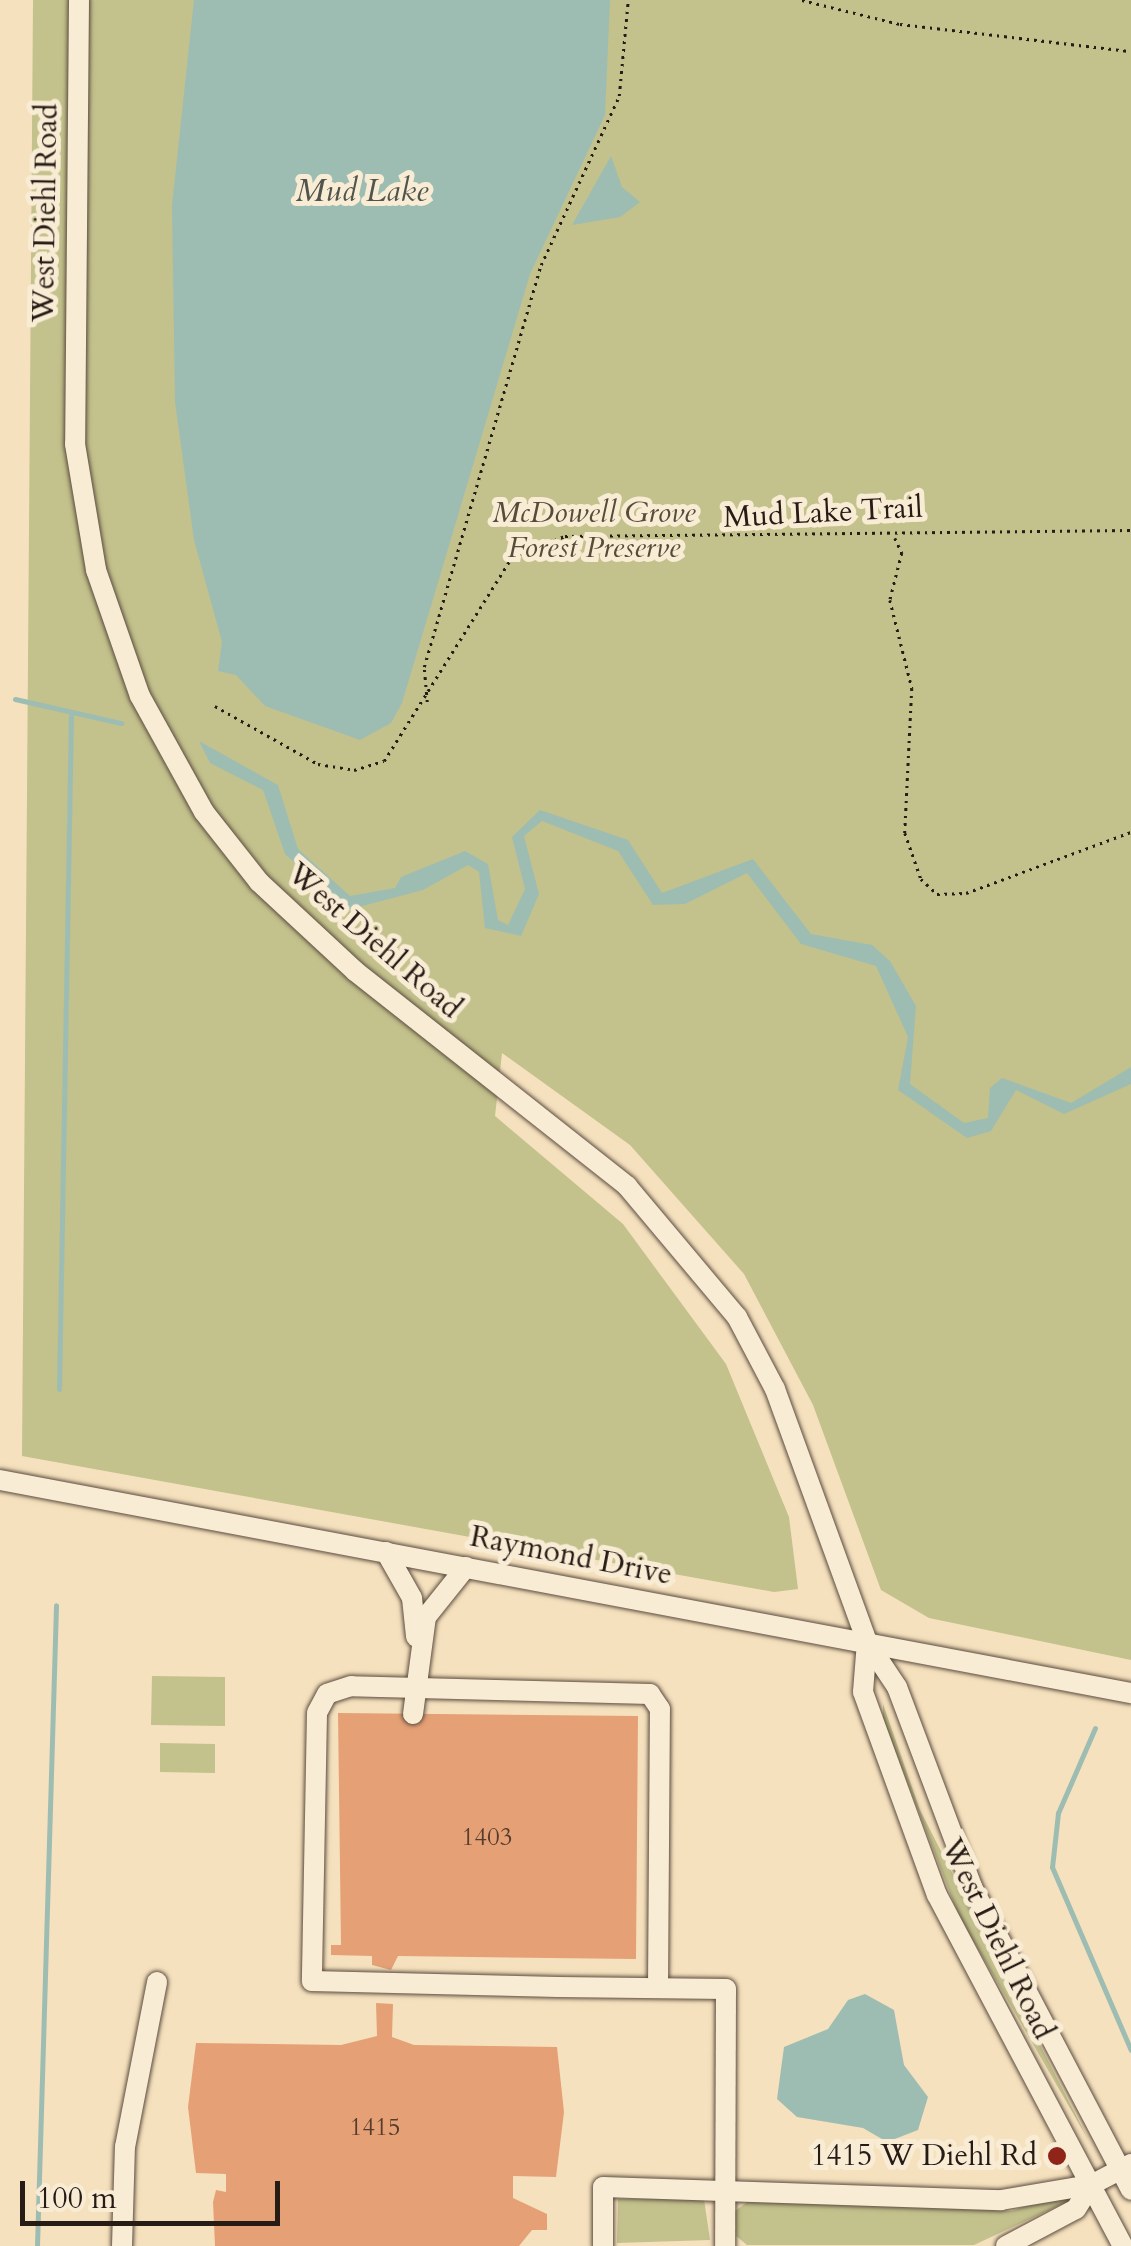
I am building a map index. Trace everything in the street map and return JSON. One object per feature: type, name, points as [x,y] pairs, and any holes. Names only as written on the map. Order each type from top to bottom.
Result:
[{"type":"street","name":"West Diehl Road","points":[[79,0],[75,444],[96,570],[140,696],[204,812],[259,882],[355,972],[627,1186],[706,1272],[775,1389],[867,1642],[896,1687],[988,1920],[1125,2167],[1131,2190]]},
{"type":"street","name":"Raymond Drive","points":[[0,1480],[1131,1693]]},
{"type":"street","points":[[386,1552],[412,1598],[416,1680]]},
{"type":"street","points":[[413,1714],[426,1617],[466,1566]]},
{"type":"street","name":"West Diehl Road","points":[[867,1642],[864,1692],[937,1895],[1124,2246]]},
{"type":"street","points":[[658,1988],[660,1709],[650,1694],[416,1680],[352,1686],[327,1694],[318,1713],[312,1981],[658,1988],[726,1988],[725,2246]]},
{"type":"street","points":[[122,2246],[125,2147],[157,1982]]},
{"type":"street","points":[[604,2246],[603,2187],[725,2187],[1001,2200],[1091,2186],[1125,2167]]},
{"type":"street","points":[[1006,2246],[1076,2209],[1091,2186]]},
{"type":"path","points":[[427,704],[424,668],[541,265],[619,96],[628,0]]},
{"type":"path","points":[[802,0],[900,24],[1131,51]]},
{"type":"path","name":"Mud Lake Trail","points":[[215,706],[318,764],[354,770],[384,761],[427,704],[512,557],[533,544],[1131,530]]},
{"type":"path","points":[[894,536],[902,553],[890,600],[912,688],[905,833],[920,878],[937,894],[966,892],[1131,832]]},
{"type":"green space","name":"McDowell Grove Forest Preserve","points":[[33,0],[1131,0],[1131,1660],[929,1618],[881,1590],[813,1405],[744,1274],[630,1145],[502,1053],[495,1116],[623,1224],[726,1364],[789,1517],[798,1589],[774,1592],[22,1456]]},
{"type":"green space","points":[[152,1676],[225,1677],[225,1726],[151,1725]]},
{"type":"green space","points":[[883,1704],[920,1810],[1089,2141],[959,1916],[883,1719]]},
{"type":"green space","points":[[160,1743],[215,1744],[215,1773],[160,1772]]},
{"type":"green space","points":[[1072,2190],[1077,2197],[974,2245],[747,2245],[736,2236],[735,2211],[750,2200],[1012,2211]]},
{"type":"green space","points":[[618,2199],[704,2199],[710,2240],[617,2243]]},
{"type":"water","name":"Mud Lake","points":[[194,0],[610,0],[605,115],[530,274],[402,703],[391,723],[360,740],[265,706],[236,675],[218,671],[222,642],[194,540],[175,402],[172,205]]},
{"type":"water","points":[[611,156],[622,187],[640,202],[620,217],[572,225]]},
{"type":"water","points":[[199,741],[278,785],[298,849],[350,896],[395,888],[401,877],[465,851],[488,864],[498,920],[508,925],[525,889],[512,837],[540,810],[628,840],[662,893],[753,859],[811,934],[872,945],[890,961],[916,1006],[910,1084],[964,1123],[988,1118],[990,1088],[1002,1078],[1071,1103],[1131,1067],[1131,1084],[1064,1114],[1016,1090],[991,1131],[967,1138],[898,1090],[908,1037],[876,966],[801,944],[747,873],[685,904],[653,905],[618,851],[542,821],[524,836],[539,894],[521,936],[485,928],[479,872],[468,865],[423,890],[347,910],[285,854],[263,790],[210,763]]},
{"type":"water","points":[[865,1994],[894,2010],[904,2065],[928,2097],[918,2130],[887,2142],[863,2128],[797,2117],[777,2099],[784,2047],[828,2029],[848,2000]]},
{"type":"building","points":[[338,1713],[638,1716],[636,1959],[398,1956],[391,1970],[372,1965],[372,1956],[331,1955],[331,1945],[341,1945]]},
{"type":"building","points":[[376,2003],[393,2004],[392,2037],[414,2045],[557,2047],[564,2112],[556,2177],[513,2176],[513,2198],[547,2214],[547,2230],[532,2230],[519,2246],[215,2246],[213,2202],[216,2190],[226,2192],[226,2174],[196,2173],[188,2107],[196,2043],[341,2045],[377,2036]]},
{"type":"waterway","points":[[15,699],[121,723]]},
{"type":"waterway","points":[[59,1389],[71,715]]},
{"type":"waterway","points":[[37,2246],[56,1605]]},
{"type":"waterway","points":[[1095,1728],[1058,1813],[1052,1867],[1131,2050]]},
{"type":"place","name":"1415 W Diehl Rd","points":[[1057,2156]]}]
